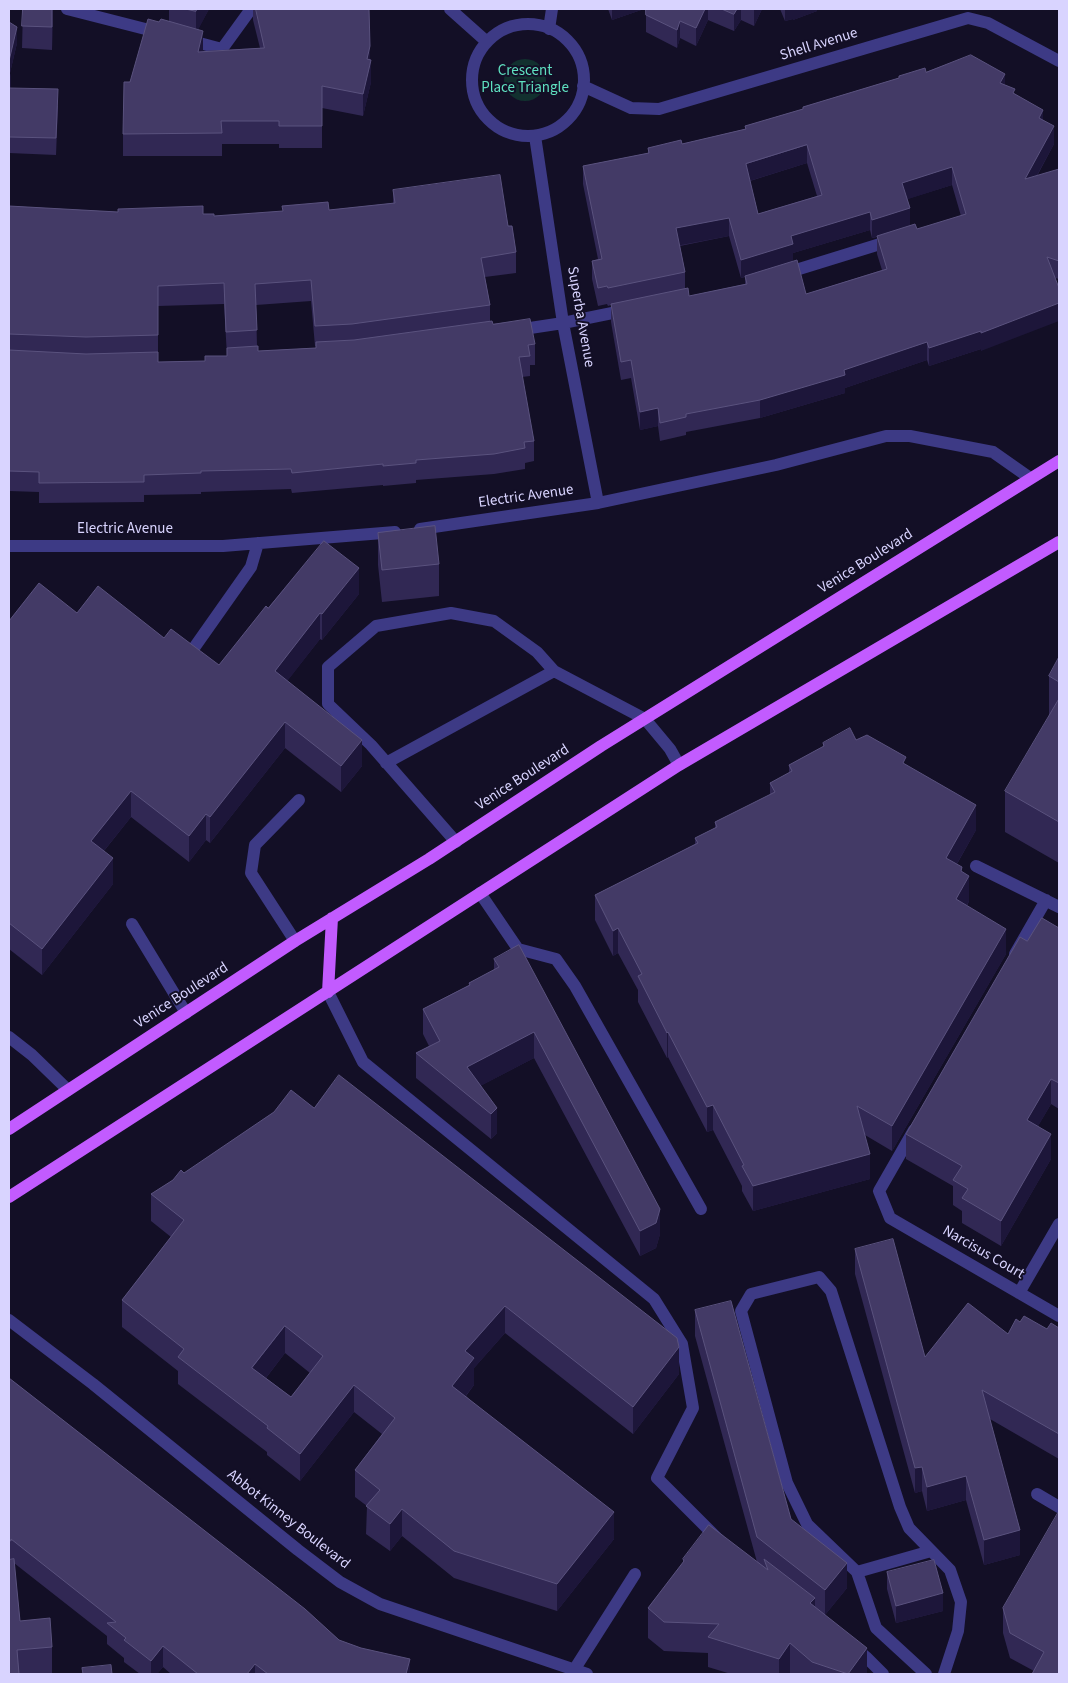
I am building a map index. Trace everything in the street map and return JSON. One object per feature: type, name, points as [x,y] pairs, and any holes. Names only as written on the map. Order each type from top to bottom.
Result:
[{"type":"main road","name":"Venice Boulevard","points":[[9,1130],[295,941],[456,842],[601,746],[1059,461]]},
{"type":"main road","points":[[9,1197],[679,765],[1059,542]]},
{"type":"main road","points":[[328,992],[332,918]]},
{"type":"street","points":[[67,9],[222,49],[251,9]]},
{"type":"street","points":[[450,9],[486,42]]},
{"type":"street","points":[[549,29],[552,9]]},
{"type":"street","name":"Shell Avenue","points":[[584,86],[631,108],[659,109],[968,18],[988,23],[1059,61]]},
{"type":"street","points":[[533,24],[549,29],[564,38],[576,51],[582,68],[584,86],[579,104],[568,119],[553,130],[535,136],[518,135],[502,130],[488,120],[478,106],[472,90],[472,72],[477,56],[486,42],[500,32],[516,26],[533,24]]},
{"type":"street","name":"Superba Avenue","points":[[535,136],[563,323],[598,503]]},
{"type":"street","points":[[770,278],[908,236]]},
{"type":"street","points":[[501,332],[563,323],[641,308]]},
{"type":"street","name":"Electric Avenue","points":[[9,546],[223,546],[396,532],[598,503],[776,465],[886,436],[910,436],[993,452],[1030,478]]},
{"type":"street","points":[[188,655],[251,567],[258,543]]},
{"type":"street","points":[[456,842],[371,745],[328,704],[328,667],[376,626],[451,613],[494,621],[537,652],[554,671],[645,719],[670,749],[679,765]]},
{"type":"street","points":[[386,763],[554,671]]},
{"type":"street","points":[[295,941],[251,873],[255,845],[299,800]]},
{"type":"street","points":[[976,866],[1059,907]]},
{"type":"street","points":[[480,893],[518,949],[556,959],[575,986],[702,1209]]},
{"type":"street","points":[[1010,963],[1046,900]]},
{"type":"street","points":[[132,924],[186,1014]]},
{"type":"street","points":[[328,992],[363,1062],[654,1299],[682,1344],[693,1408],[657,1478],[726,1546]]},
{"type":"street","points":[[9,1038],[32,1055],[68,1090]]},
{"type":"street","name":"Narcisus Court","points":[[922,1116],[879,1191],[890,1218],[1059,1316]]},
{"type":"street","points":[[1019,1293],[1059,1224]]},
{"type":"street","points":[[926,1674],[876,1628],[857,1572],[806,1524],[787,1483],[742,1311],[750,1294],[819,1277],[831,1291],[900,1507],[909,1528],[950,1570],[961,1602],[958,1631],[944,1674]]},
{"type":"street","name":"Abbot Kinney Boulevard","points":[[9,1320],[93,1384],[340,1582],[380,1604],[587,1674]]},
{"type":"street","points":[[1037,1494],[1059,1506]]},
{"type":"street","points":[[857,1572],[931,1551]]},
{"type":"street","points":[[574,1670],[635,1574]]},
{"type":"street","points":[[843,1639],[866,1657],[882,1674]]},
{"type":"green space","name":"Crescent Place Triangle","points":[[525,59],[540,65],[546,80],[540,95],[525,101],[510,95],[504,80],[510,65]]},
{"type":"building","points":[[23,9],[52,9],[52,27],[22,26]]},
{"type":"building","points":[[256,9],[369,9],[370,46],[367,59],[371,60],[363,94],[322,86],[322,126],[279,126],[279,121],[221,121],[222,133],[123,134],[124,82],[130,82],[148,19],[159,22],[161,19],[203,31],[198,52],[264,48]]},
{"type":"building","points":[[646,9],[705,9],[696,28],[680,21],[677,30],[646,15]]},
{"type":"building","points":[[722,9],[737,9],[734,14]]},
{"type":"building","points":[[9,22],[17,27],[9,61]]},
{"type":"building","points":[[971,55],[1005,74],[1000,83],[1015,89],[1013,93],[1043,110],[1039,118],[1054,126],[1025,179],[1059,169],[1059,261],[1047,257],[1059,288],[1059,303],[981,333],[981,331],[929,348],[927,342],[844,370],[845,375],[760,400],[686,414],[686,417],[660,423],[658,408],[640,412],[631,360],[621,362],[611,304],[688,288],[689,296],[747,284],[745,276],[797,260],[806,294],[887,269],[877,236],[915,224],[917,229],[966,214],[952,167],[902,183],[910,208],[872,220],[870,212],[791,236],[793,244],[741,260],[729,218],[676,228],[685,272],[608,288],[607,286],[598,288],[592,261],[602,259],[583,166],[649,153],[648,148],[681,140],[682,144],[746,129],[745,126],[899,78],[899,76],[925,68],[926,72]],"holes":[[[807,145],[822,195],[758,214],[746,164]]]},
{"type":"building","points":[[9,88],[58,89],[56,138],[9,137]]},
{"type":"building","points":[[500,175],[508,226],[512,226],[516,252],[481,258],[490,305],[352,324],[315,326],[311,280],[255,284],[257,330],[226,332],[224,283],[158,286],[158,335],[86,337],[9,334],[9,206],[118,212],[118,209],[203,206],[203,214],[214,214],[214,216],[283,211],[282,206],[328,202],[329,210],[395,203],[393,190]]},
{"type":"building","points":[[530,319],[535,344],[528,345],[530,356],[519,357],[534,441],[524,442],[525,448],[494,454],[416,460],[416,463],[383,466],[383,464],[292,473],[291,469],[201,471],[201,473],[144,475],[144,482],[39,483],[39,472],[9,471],[9,350],[86,354],[158,352],[158,362],[205,361],[205,356],[227,356],[227,348],[258,346],[258,351],[316,348],[316,342],[354,340],[492,321],[493,324]]},
{"type":"building","points":[[435,526],[439,564],[382,570],[378,533]]},
{"type":"building","points":[[324,541],[359,568],[322,614],[320,613],[275,671],[362,740],[341,766],[285,722],[210,817],[206,814],[189,836],[131,791],[91,841],[113,858],[42,949],[9,923],[9,621],[39,583],[77,613],[98,586],[164,638],[171,629],[219,665],[266,606],[268,608]]},
{"type":"building","points":[[1059,657],[1059,682],[1049,676]]},
{"type":"building","points":[[1059,699],[1059,822],[1005,791]]},
{"type":"building","points":[[850,728],[856,740],[867,735],[906,757],[903,763],[976,805],[946,858],[962,867],[961,871],[969,876],[956,899],[1006,929],[892,1126],[857,1106],[870,1154],[753,1186],[713,1105],[707,1107],[667,1033],[638,976],[642,974],[618,928],[613,931],[595,895],[698,843],[695,838],[717,827],[715,822],[775,792],[770,783],[792,771],[789,765],[824,746],[823,743]]},
{"type":"building","points":[[1042,918],[1059,928],[1059,1083],[1051,1079],[1027,1120],[1051,1134],[1001,1221],[962,1198],[968,1189],[953,1180],[962,1166],[906,1134],[1020,937],[1027,941]]},
{"type":"building","points":[[519,945],[660,1209],[656,1223],[640,1231],[534,1032],[467,1067],[497,1108],[491,1114],[416,1053],[440,1041],[423,1009],[470,985],[469,983],[499,967],[494,959]]},
{"type":"building","points":[[339,1075],[677,1338],[679,1347],[633,1407],[505,1306],[465,1351],[474,1358],[452,1386],[614,1512],[557,1584],[454,1551],[402,1509],[390,1524],[366,1506],[380,1490],[355,1470],[395,1418],[354,1385],[300,1454],[267,1428],[268,1426],[178,1357],[184,1349],[122,1300],[184,1220],[151,1194],[173,1180],[181,1170],[184,1173],[274,1112],[291,1090],[314,1108]],"holes":[[[285,1326],[323,1356],[291,1397],[252,1368]]]},
{"type":"building","points":[[893,1239],[925,1357],[968,1303],[1008,1334],[1016,1319],[1020,1322],[1024,1316],[1047,1329],[1051,1323],[1059,1328],[1059,1434],[982,1390],[1020,1530],[984,1540],[966,1476],[927,1487],[922,1467],[915,1468],[855,1249]]},
{"type":"building","points":[[731,1301],[791,1519],[847,1563],[825,1590],[757,1537],[695,1310]]},
{"type":"building","points":[[9,1378],[305,1609],[339,1640],[361,1648],[410,1659],[406,1674],[268,1674],[255,1664],[247,1674],[198,1674],[163,1646],[151,1661],[124,1640],[126,1638],[107,1623],[116,1622],[11,1539],[11,1541],[9,1540]]},
{"type":"building","points":[[1058,1513],[1059,1674],[1032,1674],[1044,1652],[1010,1633],[1003,1608]]},
{"type":"building","points":[[709,1525],[768,1570],[764,1559],[815,1598],[810,1603],[867,1648],[848,1674],[812,1662],[790,1643],[779,1659],[708,1637],[719,1624],[664,1622],[648,1608]]},
{"type":"building","points":[[14,1559],[20,1621],[50,1618],[52,1647],[17,1650],[19,1674],[9,1674],[9,1560]]},
{"type":"building","points":[[934,1560],[943,1593],[896,1606],[887,1572]]},
{"type":"building","points":[[111,1665],[112,1674],[83,1674],[82,1668]]}]
